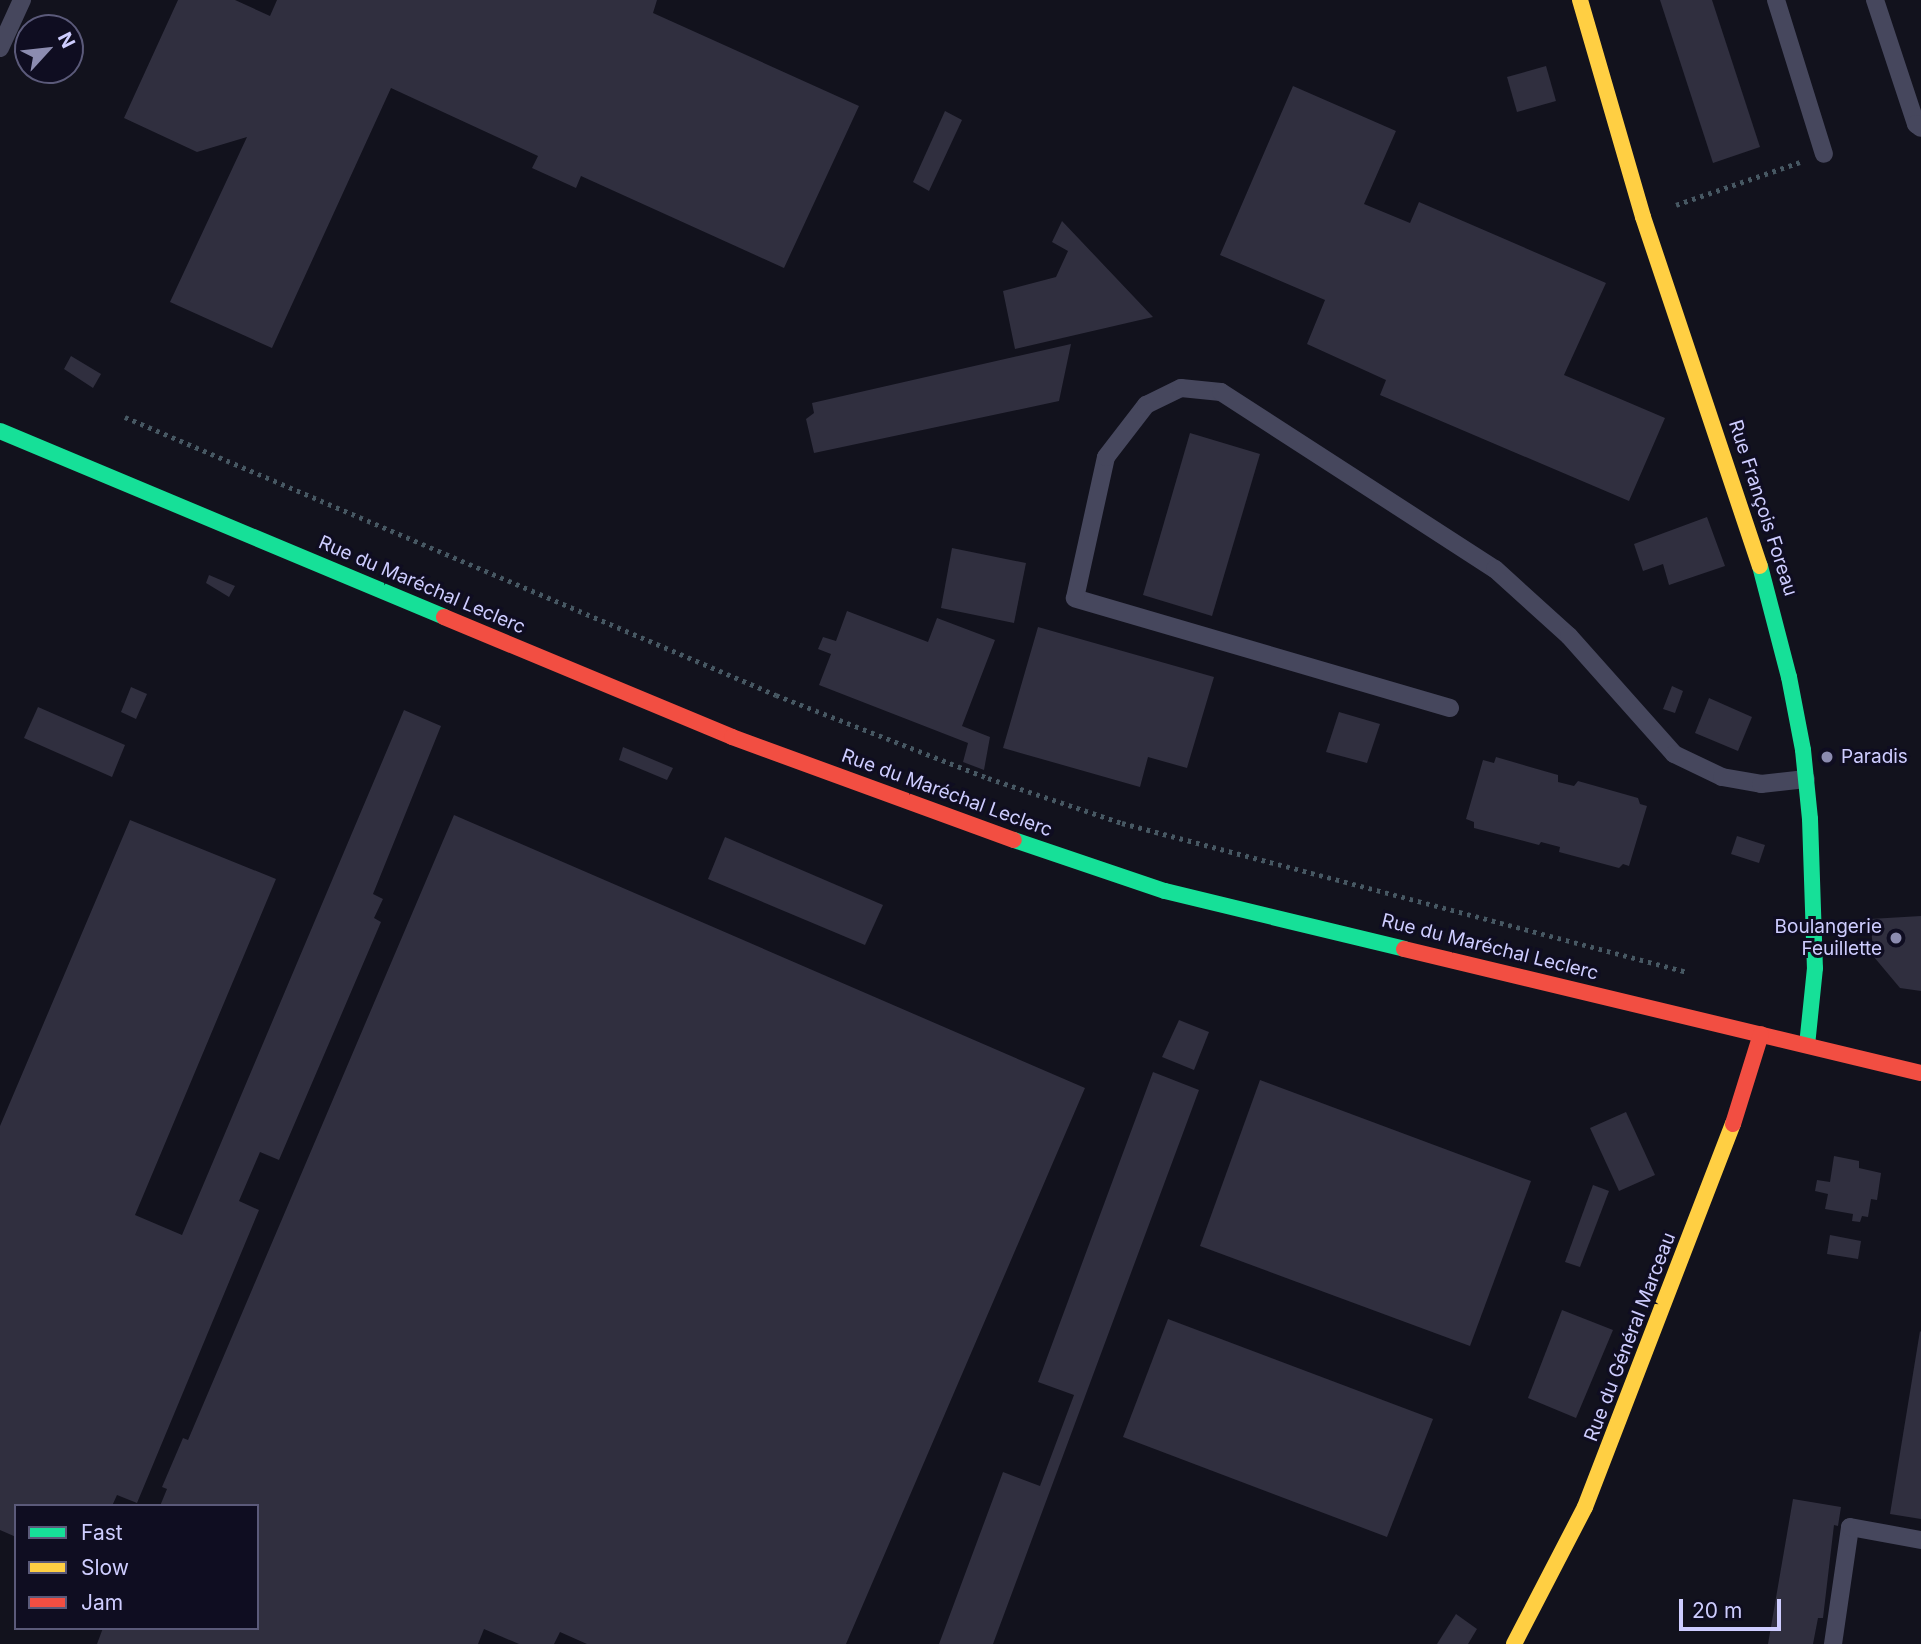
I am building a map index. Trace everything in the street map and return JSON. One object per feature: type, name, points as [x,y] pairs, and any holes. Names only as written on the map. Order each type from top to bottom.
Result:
[{"type":"main road","name":"Rue François Foreau","points":[[1580,0],[1643,217],[1770,596],[1789,677],[1806,779],[1815,968],[1807,1045]]},
{"type":"main road","name":"Rue du Maréchal Leclerc","points":[[0,431],[732,737],[924,809],[1165,891],[1921,1073]]},
{"type":"main road","name":"Rue du Général Marceau","points":[[1514,1644],[1585,1507],[1725,1151],[1761,1034]]},
{"type":"lane","points":[[0,48],[22,0]]},
{"type":"lane","points":[[1776,0],[1824,153]]},
{"type":"lane","points":[[1875,0],[1916,124],[1921,128]]},
{"type":"lane","points":[[1450,708],[1075,598],[1106,457],[1146,404],[1181,388],[1222,392],[1495,569],[1569,636],[1674,754],[1722,777],[1761,784],[1806,779]]},
{"type":"lane","points":[[1833,1644],[1850,1527],[1921,1540]]},
{"type":"path","points":[[1643,217],[1824,153]]},
{"type":"path","points":[[125,417],[776,695],[988,778],[1122,822],[1687,972]]},
{"type":"building","points":[[178,0],[235,0],[270,16],[277,0],[657,0],[653,13],[859,106],[784,268],[581,176],[576,188],[532,168],[538,156],[391,88],[272,348],[170,302],[247,137],[197,152],[124,118]]},
{"type":"building","points":[[1660,0],[1712,0],[1760,147],[1713,163]]},
{"type":"building","points":[[1546,66],[1556,101],[1517,112],[1507,77]]},
{"type":"building","points":[[1293,86],[1396,131],[1364,204],[1410,223],[1419,202],[1606,283],[1564,375],[1665,418],[1629,501],[1380,395],[1386,380],[1307,344],[1325,300],[1220,255]]},
{"type":"building","points":[[945,111],[962,120],[929,191],[913,182]]},
{"type":"building","points":[[1062,221],[1153,317],[1015,349],[1003,291],[1056,277],[1068,251],[1052,242]]},
{"type":"building","points":[[1071,344],[1059,401],[814,453],[806,419],[814,413],[812,403]]},
{"type":"building","points":[[71,356],[101,374],[93,388],[64,369]]},
{"type":"building","points":[[1190,433],[1260,454],[1212,616],[1143,595]]},
{"type":"building","points":[[1707,517],[1725,566],[1669,585],[1663,564],[1643,571],[1634,544]]},
{"type":"building","points":[[952,548],[1026,563],[1014,623],[941,608]]},
{"type":"building","points":[[209,575],[235,586],[229,597],[206,583]]},
{"type":"building","points":[[847,611],[928,642],[937,618],[995,640],[962,726],[990,737],[984,770],[963,762],[968,743],[819,685],[831,654],[818,649],[823,637],[836,641]]},
{"type":"building","points":[[1038,627],[1214,677],[1187,768],[1148,757],[1140,787],[1003,748]]},
{"type":"building","points":[[1672,686],[1683,691],[1675,713],[1663,709]]},
{"type":"building","points":[[131,687],[147,694],[136,719],[121,712]]},
{"type":"building","points":[[1709,698],[1752,717],[1738,751],[1695,733]]},
{"type":"building","points":[[38,707],[125,745],[112,777],[24,738]]},
{"type":"building","points":[[404,710],[441,726],[373,894],[383,899],[374,918],[381,922],[279,1160],[260,1152],[239,1201],[259,1210],[137,1503],[117,1495],[113,1504],[14,1504],[14,1536],[0,1530],[0,1126],[130,820],[276,879],[135,1215],[182,1235]]},
{"type":"building","points":[[1339,712],[1380,724],[1367,763],[1326,752]]},
{"type":"building","points":[[623,747],[673,768],[667,780],[619,760]]},
{"type":"building","points":[[1496,757],[1558,775],[1558,782],[1574,786],[1578,781],[1638,798],[1640,804],[1647,806],[1629,866],[1623,864],[1619,868],[1559,852],[1560,847],[1541,842],[1539,845],[1474,828],[1474,822],[1466,819],[1483,760],[1494,763]]},
{"type":"building","points":[[454,815],[1085,1088],[846,1644],[587,1644],[560,1632],[554,1644],[519,1644],[484,1629],[478,1644],[97,1644],[102,1630],[259,1630],[259,1504],[161,1504],[167,1489],[162,1487],[183,1438],[188,1440]]},
{"type":"building","points":[[1737,836],[1765,845],[1759,863],[1731,854]]},
{"type":"building","points":[[725,837],[883,905],[865,945],[708,879]]},
{"type":"building","name":"Boulangerie Feuillette","points":[[1921,916],[1921,991],[1900,988],[1874,957],[1870,919]]},
{"type":"building","points":[[1179,1020],[1209,1032],[1194,1070],[1162,1057]]},
{"type":"building","points":[[1153,1072],[1199,1090],[993,1644],[939,1644],[1003,1472],[1040,1486],[1074,1395],[1038,1382]]},
{"type":"building","points":[[1260,1080],[1531,1181],[1470,1346],[1200,1246]]},
{"type":"building","points":[[1626,1112],[1655,1175],[1619,1191],[1590,1128]]},
{"type":"building","points":[[1834,1156],[1859,1161],[1859,1168],[1881,1173],[1877,1200],[1871,1199],[1868,1217],[1862,1216],[1860,1222],[1852,1221],[1853,1214],[1825,1209],[1828,1194],[1815,1191],[1817,1180],[1830,1182]]},
{"type":"building","points":[[1593,1185],[1609,1191],[1580,1267],[1565,1262]]},
{"type":"building","points":[[1830,1235],[1861,1241],[1858,1259],[1827,1254]]},
{"type":"building","points":[[1562,1310],[1613,1330],[1576,1418],[1528,1398]]},
{"type":"building","points":[[1168,1319],[1433,1419],[1387,1537],[1123,1437]]},
{"type":"building","points":[[1921,1332],[1921,1519],[1890,1514]]},
{"type":"building","points":[[1793,1499],[1841,1507],[1838,1526],[1834,1525],[1823,1618],[1818,1618],[1813,1644],[1768,1644]]},
{"type":"building","points":[[1456,1614],[1477,1629],[1468,1644],[1437,1644]]},
{"type":"traffic: fast","points":[[0,431],[444,617]]},
{"type":"traffic: fast","points":[[1760,566],[1789,677],[1803,750],[1810,819],[1815,968],[1807,1045]]},
{"type":"traffic: fast","points":[[1014,840],[1165,891],[1404,949]]},
{"type":"traffic: slow","points":[[1580,0],[1643,217],[1760,566]]},
{"type":"traffic: slow","points":[[1514,1644],[1585,1507],[1733,1124]]},
{"type":"traffic: jam","points":[[444,617],[732,737],[1014,840]]},
{"type":"traffic: jam","points":[[1404,949],[1921,1073]]},
{"type":"traffic: jam","points":[[1733,1124],[1761,1034]]},
{"type":"place","name":"Paradis","points":[[1827,757]]},
{"type":"place","name":"Boulangerie Feuillette","points":[[1896,938]]}]
